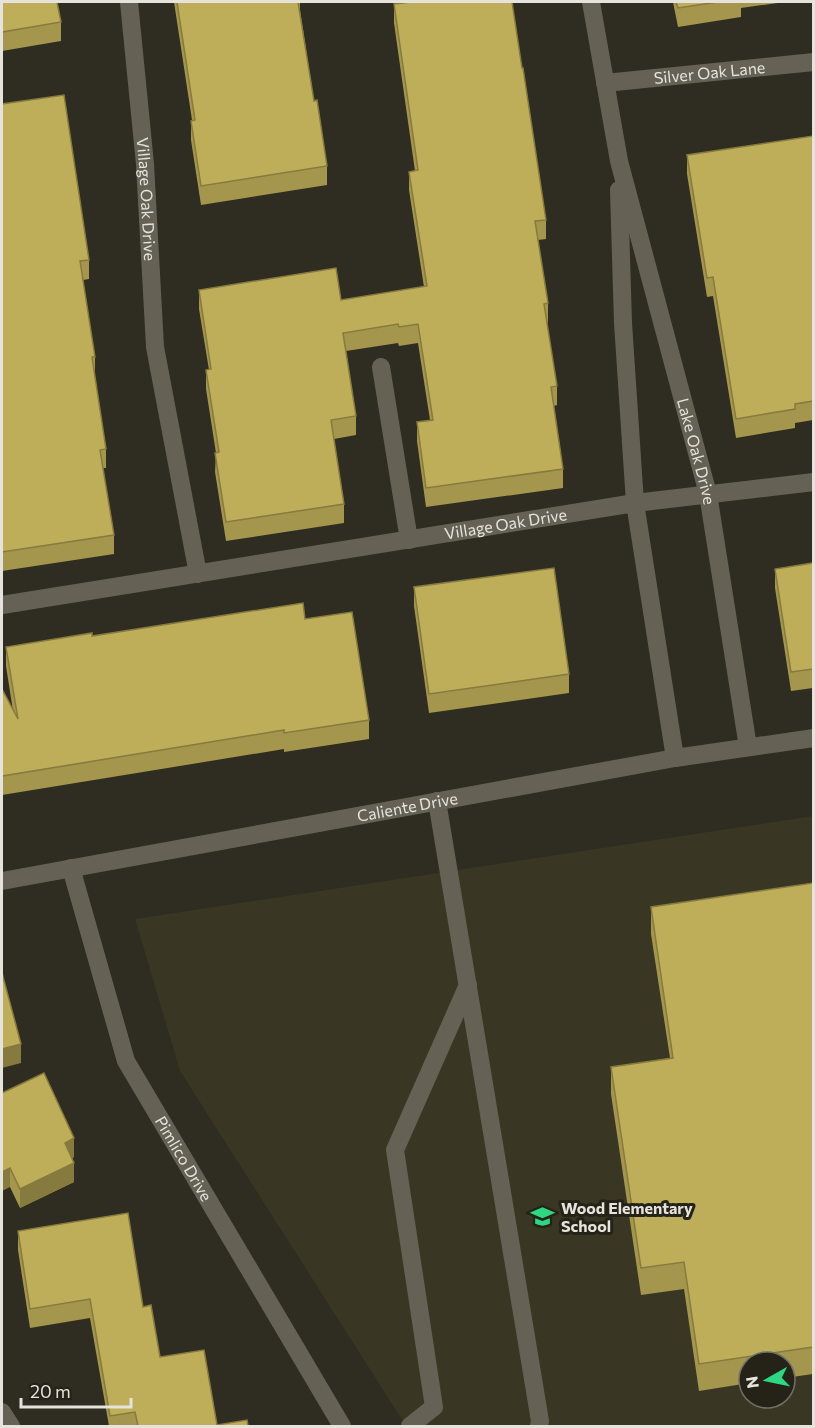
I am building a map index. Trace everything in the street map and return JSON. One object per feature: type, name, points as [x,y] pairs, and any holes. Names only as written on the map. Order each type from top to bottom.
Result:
[{"type":"street","name":"Village Oak Drive","points":[[129,2],[145,164],[155,346],[198,574]]},
{"type":"street","name":"Lake Oak Drive","points":[[591,2],[619,162],[708,494],[748,747]]},
{"type":"street","name":"Silver Oak Lane","points":[[605,83],[813,62]]},
{"type":"street","name":"Lake Oak Drive","points":[[619,162],[623,323],[634,503],[675,758]]},
{"type":"street","points":[[381,367],[409,540]]},
{"type":"street","name":"Village Oak Drive","points":[[2,605],[634,503],[813,482]]},
{"type":"street","name":"Caliente Drive","points":[[2,881],[675,758],[813,738]]},
{"type":"street","points":[[437,801],[539,1426]]},
{"type":"street","name":"Pimlico Drive","points":[[71,868],[126,1061],[342,1426]]},
{"type":"street","points":[[410,1426],[434,1407],[395,1150],[468,984]]},
{"type":"street","points":[[2,1412],[11,1426]]},
{"type":"shaded area","name":"Wood Elementary School","points":[[813,816],[813,1426],[406,1426],[180,1071],[135,919]]},
{"type":"building","points":[[2,2],[57,2],[61,22],[2,32]]},
{"type":"building","points":[[177,2],[298,2],[327,166],[201,186],[191,121],[195,120]]},
{"type":"building","points":[[512,2],[546,220],[535,221],[548,303],[544,304],[557,386],[551,387],[563,469],[426,488],[417,422],[433,420],[418,324],[399,327],[398,324],[343,333],[356,416],[331,420],[344,504],[226,522],[215,453],[219,452],[206,370],[211,369],[199,290],[336,268],[341,300],[427,286],[409,172],[418,170],[394,4]]},
{"type":"building","points":[[676,2],[718,2],[678,8]]},
{"type":"building","points":[[64,95],[89,260],[80,261],[106,449],[100,450],[114,535],[2,552],[2,104]]},
{"type":"building","points":[[813,136],[813,401],[795,404],[795,409],[736,419],[713,277],[707,278],[687,155]]},
{"type":"building","points":[[813,563],[813,669],[791,672],[775,569]]},
{"type":"building","points":[[554,568],[569,674],[429,694],[414,587]]},
{"type":"building","points":[[303,603],[305,619],[352,612],[369,720],[284,733],[284,730],[2,776],[2,689],[18,719],[6,647]]},
{"type":"building","points":[[813,883],[813,1347],[793,1350],[737,1350],[737,1358],[699,1364],[684,1262],[641,1268],[611,1067],[673,1058],[651,907]]},
{"type":"building","points":[[2,973],[21,1044],[2,1049]]},
{"type":"building","points":[[44,1073],[74,1138],[65,1143],[74,1163],[20,1189],[10,1168],[2,1172],[2,1093]]},
{"type":"building","points":[[128,1213],[143,1307],[151,1305],[160,1357],[204,1350],[217,1425],[247,1420],[248,1426],[138,1426],[135,1412],[110,1416],[90,1299],[30,1309],[18,1231]]},
{"type":"place","name":"Wood Elementary School","points":[[543,1217]]}]
